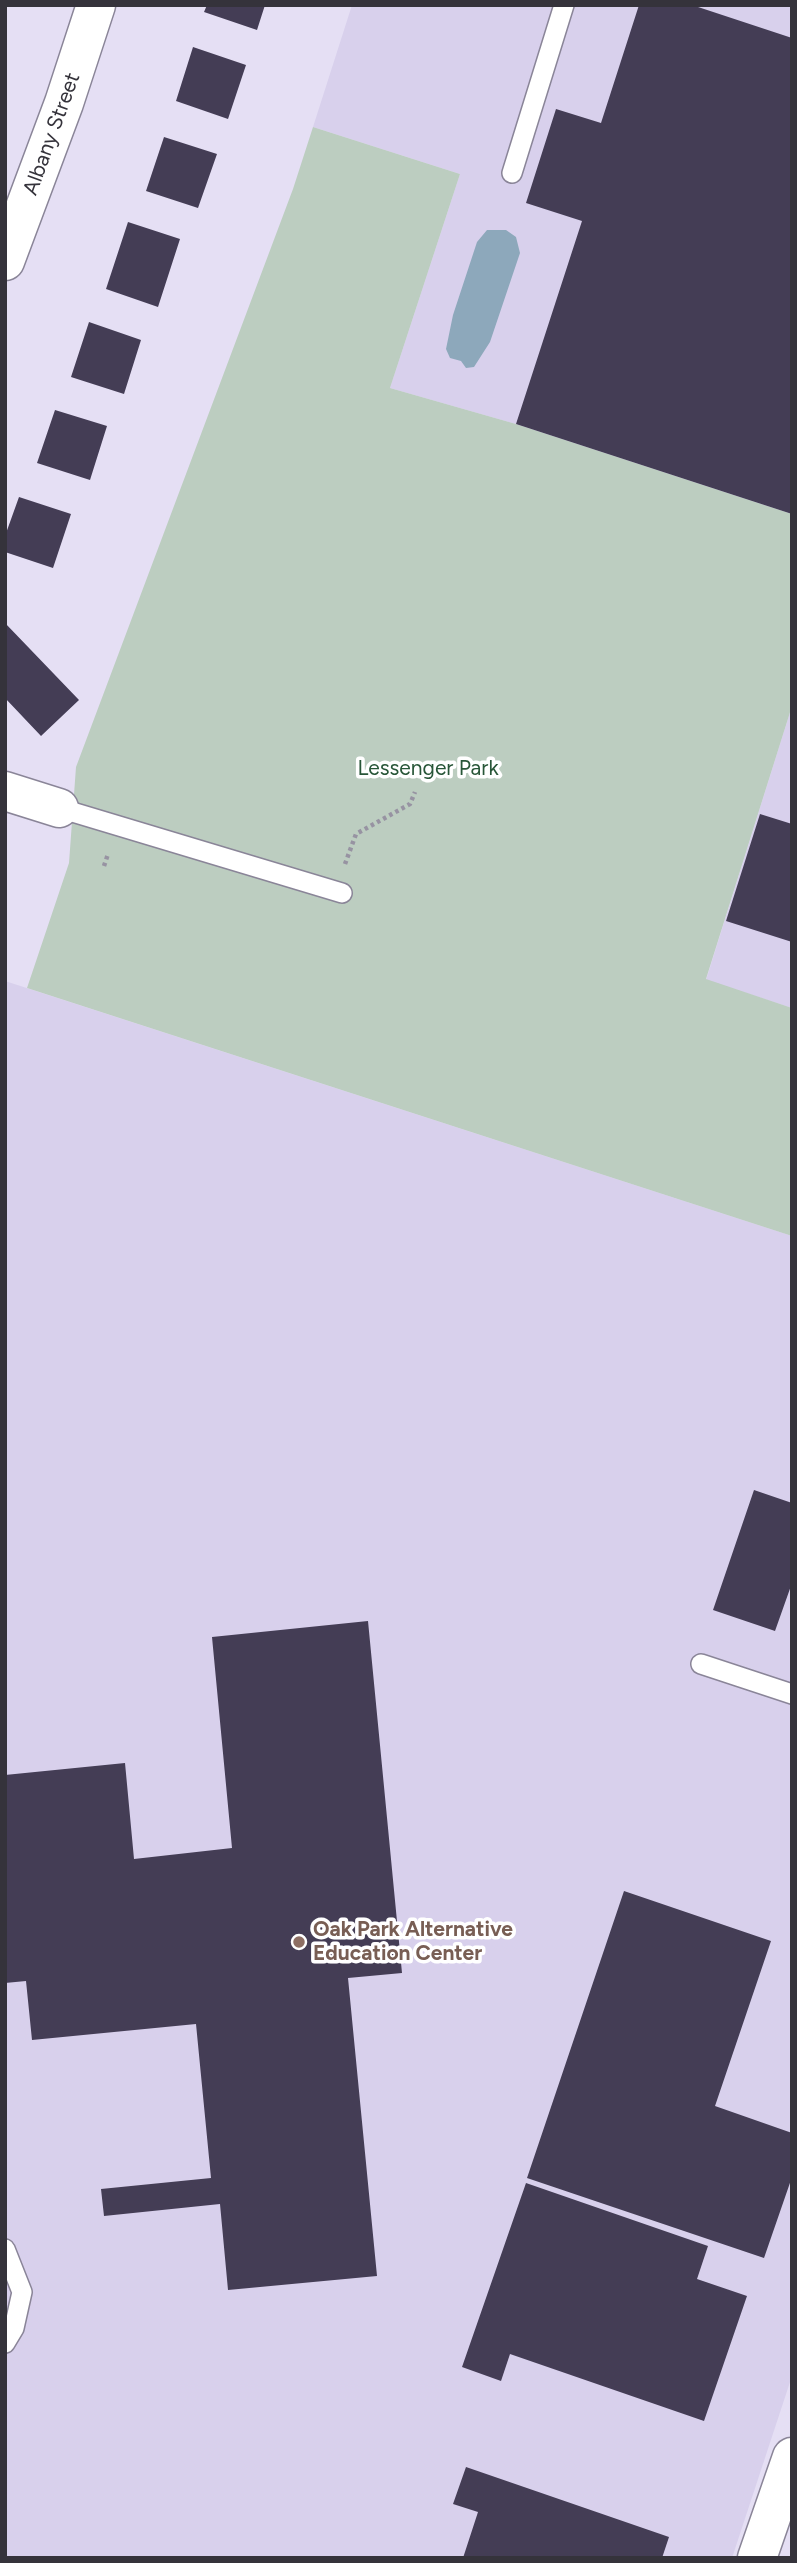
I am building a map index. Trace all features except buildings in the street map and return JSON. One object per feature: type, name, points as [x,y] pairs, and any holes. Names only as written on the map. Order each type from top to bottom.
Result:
[{"type":"street","name":"Albany Street","points":[[5,261],[64,103],[96,5]]},
{"type":"street","points":[[5,792],[60,808]]},
{"type":"street","points":[[757,2558],[792,2457]]},
{"type":"lane","points":[[512,173],[564,5]]},
{"type":"lane","points":[[60,808],[339,892]]},
{"type":"lane","points":[[701,1664],[792,1695]]},
{"type":"lane","points":[[5,2249],[22,2292],[14,2328],[5,2343]]},
{"type":"path","points":[[339,892],[356,834],[410,804],[415,792]]},
{"type":"shaded area","points":[[352,5],[792,5],[792,514],[516,424],[390,388],[460,174],[313,127]]},
{"type":"shaded area","points":[[792,706],[792,1008],[706,980]]},
{"type":"shaded area","name":"Oak Park Alternative Education Center","points":[[5,981],[792,1236],[792,2376],[732,2558],[5,2558]]},
{"type":"green space","name":"Lessenger Park","points":[[313,127],[460,174],[390,388],[516,424],[792,514],[792,706],[706,979],[792,1008],[792,1236],[27,988],[69,863],[76,767],[293,189]]},
{"type":"water","points":[[487,230],[506,230],[516,237],[520,253],[490,342],[474,367],[466,368],[461,361],[450,358],[446,349],[453,315],[477,242]]},
{"type":"place","name":"Oak Park Alternative Education Center","points":[[299,1942]]}]
